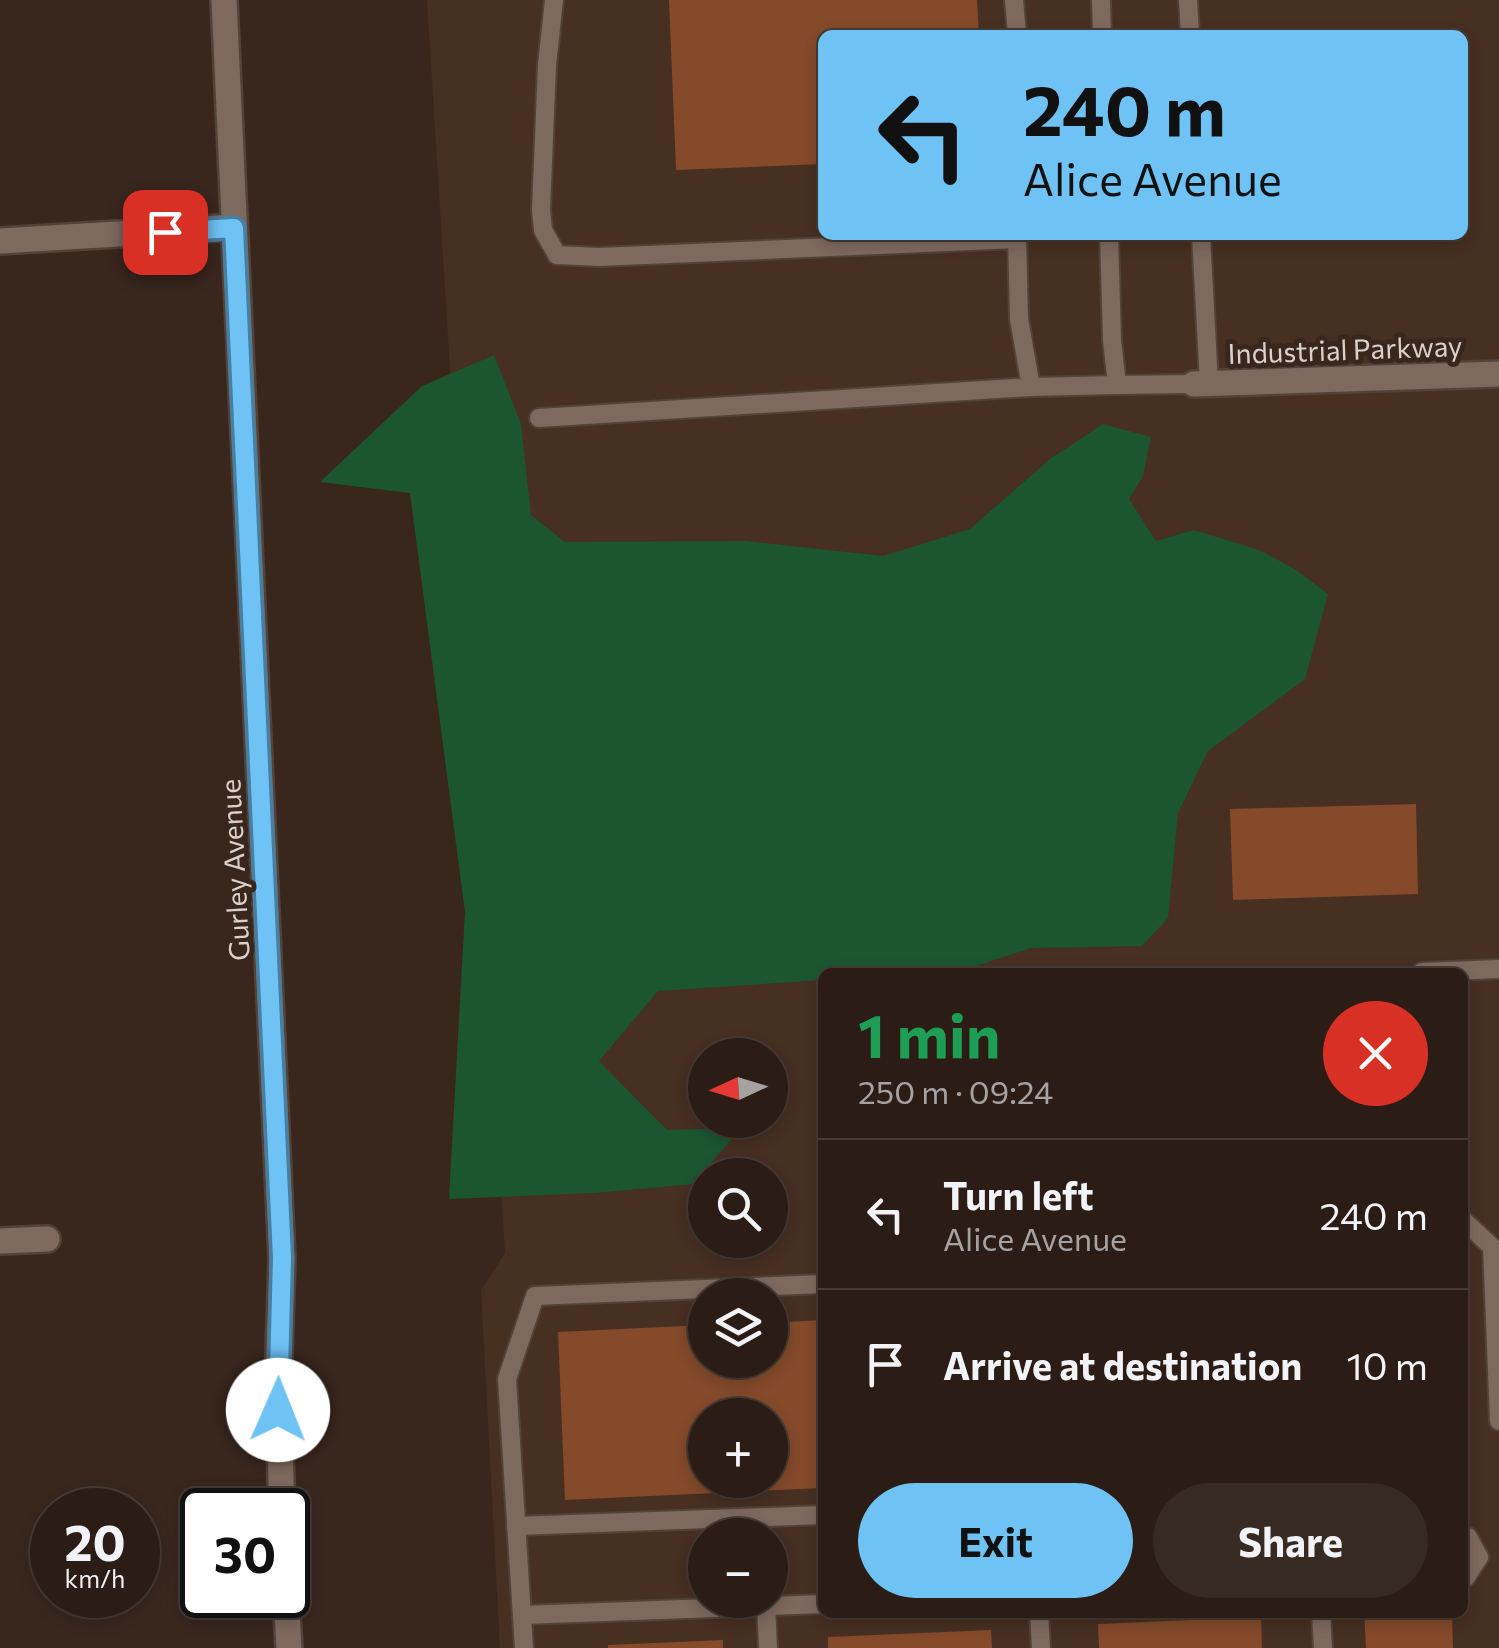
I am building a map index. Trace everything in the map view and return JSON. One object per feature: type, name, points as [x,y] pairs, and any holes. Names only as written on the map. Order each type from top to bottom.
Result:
[{"type":"street","name":"Gurley Avenue","points":[[224,0],[282,1258],[278,1402],[281,1488]]},
{"type":"street","points":[[0,241],[234,228]]},
{"type":"street","name":"Industrial Parkway","points":[[1201,384],[1499,374]]},
{"type":"street","points":[[0,1242],[46,1240]]},
{"type":"street","points":[[287,1618],[288,1648]]},
{"type":"lane","points":[[554,0],[541,210],[543,230],[558,256],[954,240]]},
{"type":"lane","points":[[1014,0],[1017,30]]},
{"type":"lane","points":[[1100,0],[1102,30]]},
{"type":"lane","points":[[1188,0],[1190,30]]},
{"type":"lane","points":[[1017,240],[1020,319],[1031,386]]},
{"type":"lane","points":[[1109,240],[1112,340],[1118,385]]},
{"type":"lane","points":[[538,418],[1031,386],[1201,384],[1201,240]]},
{"type":"lane","points":[[1468,970],[1499,969]]},
{"type":"lane","points":[[1468,1224],[1495,1246],[1499,1421]]},
{"type":"lane","points":[[524,1648],[507,1379],[534,1296],[818,1284]]},
{"type":"lane","points":[[516,1526],[818,1516]]},
{"type":"lane","points":[[1468,1537],[1479,1557]]},
{"type":"lane","points":[[1479,1557],[1499,1560]]},
{"type":"lane","points":[[1468,1574],[1479,1557]]},
{"type":"lane","points":[[788,1605],[818,1604]]},
{"type":"lane","points":[[522,1615],[688,1609]]},
{"type":"lane","points":[[767,1618],[768,1648]]},
{"type":"lane","points":[[1038,1618],[1041,1648]]},
{"type":"lane","points":[[1321,1618],[1323,1648]]},
{"type":"shaded area","points":[[427,0],[1499,0],[1499,1648],[500,1648],[481,1290],[505,1253]]},
{"type":"green space","points":[[494,355],[521,424],[531,515],[565,542],[746,541],[883,556],[970,529],[1050,459],[1103,424],[1151,437],[1143,476],[1129,499],[1156,541],[1194,530],[1259,550],[1295,569],[1328,594],[1305,679],[1208,751],[1178,813],[1168,918],[1142,946],[1031,948],[970,968],[818,968],[818,980],[658,991],[599,1061],[667,1130],[688,1129],[688,1138],[732,1138],[715,1158],[688,1158],[688,1184],[449,1199],[465,912],[410,493],[320,482],[422,386]]},
{"type":"building","points":[[669,0],[977,0],[979,30],[818,30],[818,164],[676,170]]},
{"type":"building","points":[[1416,804],[1418,894],[1233,900],[1230,809]]},
{"type":"building","points":[[818,1320],[818,1488],[788,1490],[788,1398],[688,1398],[688,1494],[565,1500],[558,1332],[688,1326],[688,1378],[788,1378],[788,1322]]},
{"type":"building","points":[[1261,1618],[1262,1648],[1099,1648],[1098,1624]]},
{"type":"building","points":[[1364,1618],[1452,1618],[1453,1648],[1366,1648]]},
{"type":"building","points":[[991,1630],[992,1648],[828,1648],[828,1637]]},
{"type":"building","points":[[723,1640],[723,1648],[608,1648],[608,1645]]},
{"type":"route","points":[[165,232],[234,228],[282,1258],[278,1410]]}]
